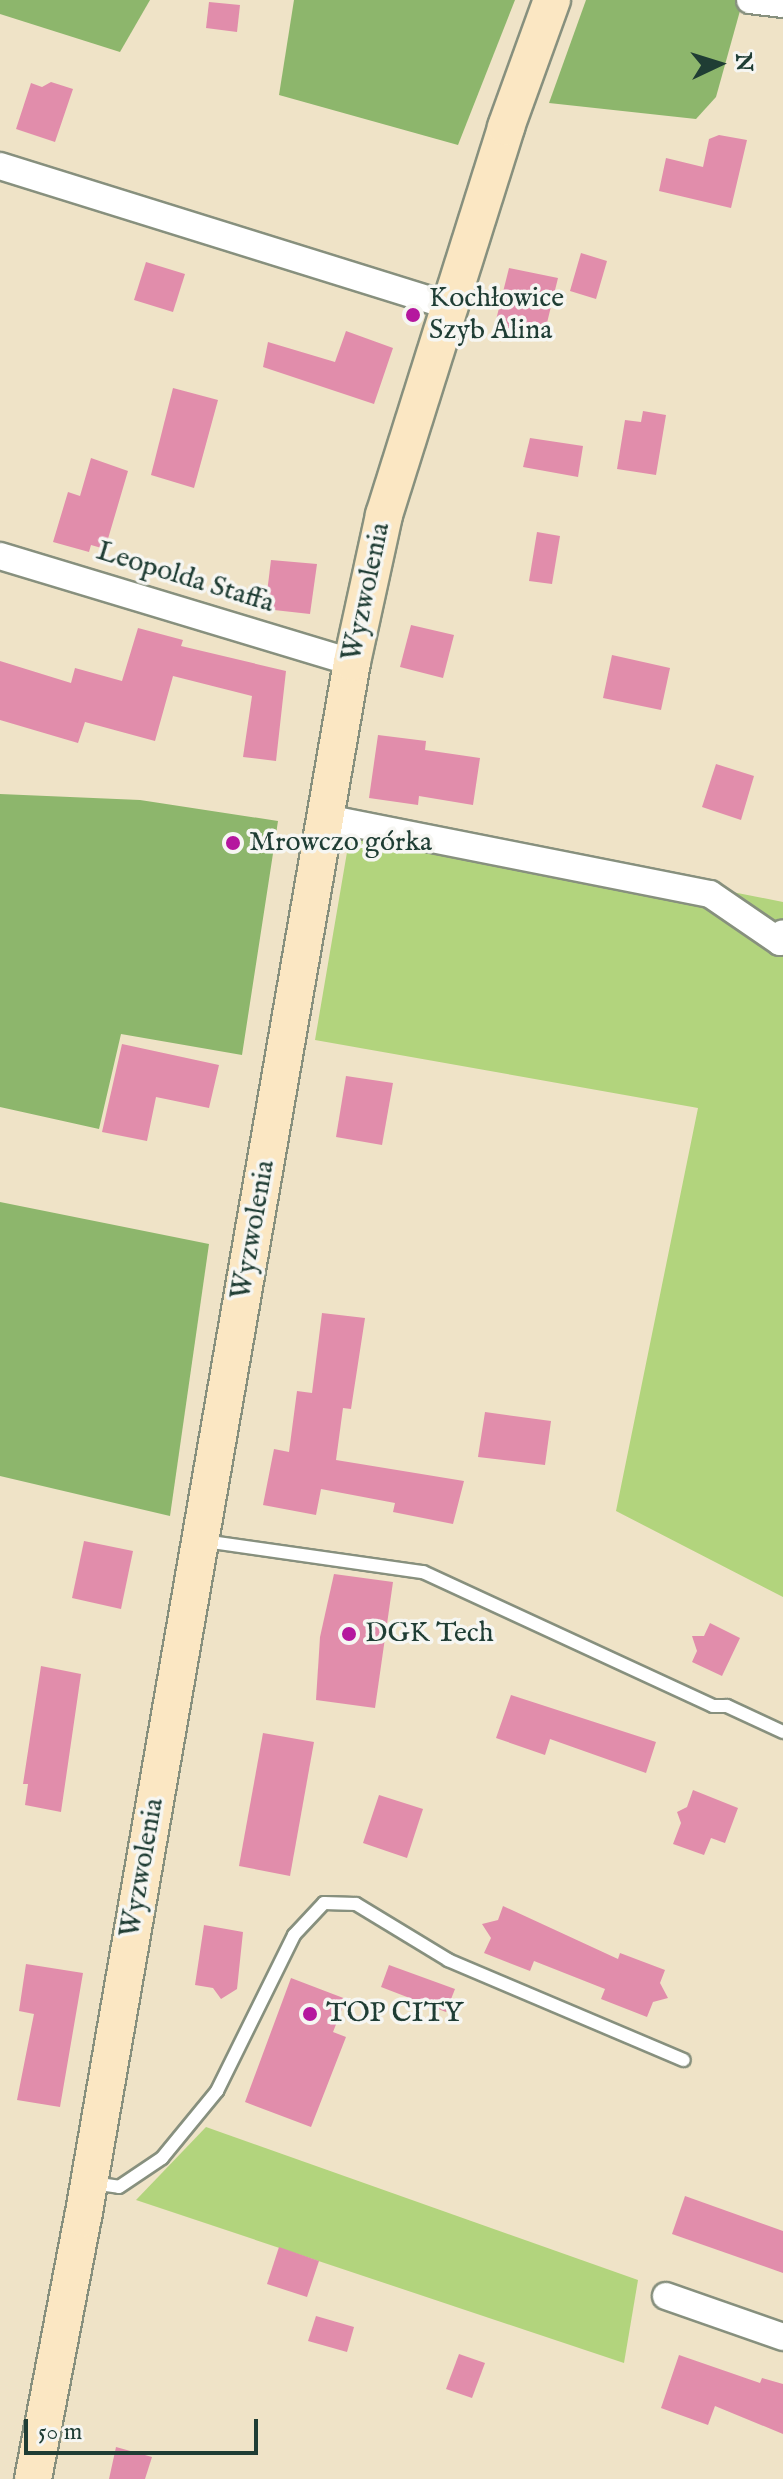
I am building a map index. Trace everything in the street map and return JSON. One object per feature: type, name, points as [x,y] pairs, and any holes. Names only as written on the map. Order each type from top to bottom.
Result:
[{"type":"street","name":"Wyzwolenia","points":[[33,2479],[89,2183],[352,662],[384,515],[449,306],[552,0]]},
{"type":"street","points":[[750,0],[783,4]]},
{"type":"street","points":[[0,166],[449,306]]},
{"type":"street","name":"Leopolda Staffa","points":[[0,556],[352,662]]},
{"type":"street","points":[[326,818],[710,894],[780,942],[783,933]]},
{"type":"street","points":[[666,2296],[783,2337]]},
{"type":"lane","points":[[201,1541],[423,1572],[713,1706],[727,1706],[783,1732]]},
{"type":"lane","points":[[89,2183],[119,2187],[162,2158],[217,2091],[294,1935],[324,1903],[356,1904],[448,1960],[684,2060]]},
{"type":"green space","points":[[0,0],[150,0],[120,52],[0,14]]},
{"type":"green space","points":[[294,0],[515,0],[458,145],[279,95]]},
{"type":"green space","points":[[586,0],[743,0],[716,97],[696,119],[549,103]]},
{"type":"green space","points":[[0,794],[140,800],[278,821],[242,1055],[121,1034],[99,1129],[0,1107]]},
{"type":"green space","points":[[353,817],[783,902],[783,1597],[616,1511],[698,1108],[315,1040]]},
{"type":"green space","points":[[0,1202],[209,1244],[170,1516],[0,1476]]},
{"type":"green space","points":[[206,2127],[638,2280],[624,2363],[136,2200]]},
{"type":"building","points":[[209,2],[240,5],[237,32],[206,28]]},
{"type":"building","points":[[51,82],[73,89],[55,142],[16,129],[31,83],[42,87]]},
{"type":"building","points":[[719,135],[747,140],[731,208],[659,191],[666,158],[703,167],[709,139]]},
{"type":"building","points":[[581,253],[607,261],[596,299],[570,291]]},
{"type":"building","points":[[146,262],[185,274],[173,312],[134,300]]},
{"type":"building","points":[[509,268],[558,278],[545,331],[535,329],[534,337],[494,328]]},
{"type":"building","points":[[346,331],[393,348],[374,404],[263,367],[268,342],[335,362]]},
{"type":"building","points":[[173,388],[218,400],[194,488],[151,475]]},
{"type":"building","points":[[643,411],[666,415],[656,475],[617,469],[625,420],[641,422]]},
{"type":"building","points":[[530,438],[583,446],[578,477],[523,467]]},
{"type":"building","points":[[91,458],[128,471],[105,549],[91,545],[89,552],[53,542],[68,492],[80,496]]},
{"type":"building","points":[[537,532],[560,536],[552,584],[529,581]]},
{"type":"building","points":[[271,560],[317,564],[310,614],[265,609]]},
{"type":"building","points":[[411,625],[454,635],[443,678],[400,667]]},
{"type":"building","points":[[138,628],[183,640],[181,646],[286,671],[276,761],[243,757],[252,696],[173,676],[155,741],[85,722],[78,743],[0,720],[0,661],[71,683],[75,668],[122,681]]},
{"type":"building","points":[[612,655],[670,668],[661,710],[603,698]]},
{"type":"building","points":[[378,735],[426,741],[425,750],[480,758],[473,805],[419,796],[418,805],[369,798]]},
{"type":"building","points":[[716,764],[754,776],[741,820],[702,807]]},
{"type":"building","points":[[122,1044],[219,1065],[209,1108],[156,1097],[147,1141],[102,1132]]},
{"type":"building","points":[[346,1076],[393,1083],[382,1145],[336,1137]]},
{"type":"building","points":[[322,1313],[365,1318],[351,1409],[343,1408],[336,1460],[464,1481],[453,1524],[393,1512],[395,1503],[321,1489],[316,1515],[263,1505],[274,1449],[289,1452],[297,1391],[312,1393]]},
{"type":"building","points":[[485,1412],[551,1421],[545,1465],[478,1457]]},
{"type":"building","points":[[84,1541],[133,1551],[121,1609],[72,1598]]},
{"type":"building","points":[[334,1574],[393,1582],[375,1708],[316,1700],[320,1637]]},
{"type":"building","points":[[710,1623],[740,1638],[722,1676],[692,1662],[697,1651],[692,1636],[704,1636]]},
{"type":"building","points":[[41,1666],[81,1674],[61,1812],[25,1805],[28,1784],[23,1784]]},
{"type":"building","points":[[511,1695],[656,1742],[646,1773],[550,1739],[545,1755],[496,1738]]},
{"type":"building","points":[[263,1733],[314,1742],[290,1876],[239,1866]]},
{"type":"building","points":[[693,1790],[738,1808],[725,1843],[711,1838],[704,1855],[673,1844],[681,1823],[677,1812],[687,1807]]},
{"type":"building","points":[[379,1795],[423,1809],[407,1858],[363,1843]]},
{"type":"building","points":[[503,1906],[618,1959],[620,1953],[665,1970],[660,1983],[668,1998],[653,2002],[647,2017],[601,1999],[605,1989],[534,1961],[530,1971],[484,1953],[491,1938],[482,1924],[498,1920]]},
{"type":"building","points":[[204,1925],[243,1932],[237,1989],[221,1999],[213,1988],[195,1985]]},
{"type":"building","points":[[26,1964],[83,1973],[60,2107],[17,2100],[34,2014],[19,2011]]},
{"type":"building","points":[[389,1965],[455,1989],[446,2012],[381,1987]]},
{"type":"building","points":[[291,1978],[346,1999],[333,2032],[346,2037],[311,2127],[245,2102]]},
{"type":"building","points":[[685,2196],[783,2231],[783,2273],[672,2234]]},
{"type":"building","points":[[279,2247],[319,2261],[307,2297],[267,2284]]},
{"type":"building","points":[[316,2316],[354,2327],[347,2352],[308,2341]]},
{"type":"building","points":[[459,2354],[485,2363],[472,2398],[446,2389]]},
{"type":"building","points":[[679,2355],[760,2383],[762,2378],[783,2384],[783,2434],[715,2406],[708,2425],[661,2408]]},
{"type":"building","points":[[116,2447],[152,2457],[145,2479],[109,2479]]},
{"type":"place","name":"Kochłowice Szyb Alina","points":[[413,315]]},
{"type":"place","name":"Mrowczo górka","points":[[233,843]]},
{"type":"place","name":"DGK Tech","points":[[349,1634]]},
{"type":"place","name":"TOP CITY","points":[[310,2014]]}]
